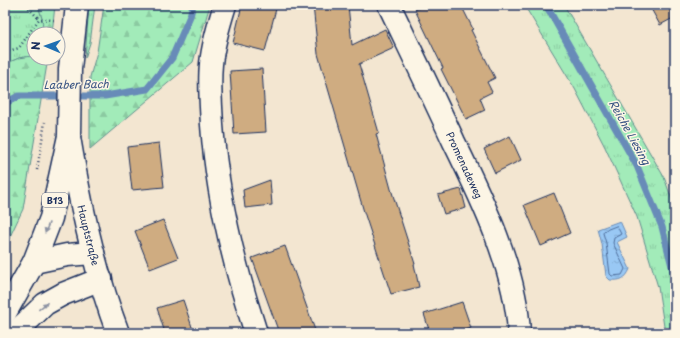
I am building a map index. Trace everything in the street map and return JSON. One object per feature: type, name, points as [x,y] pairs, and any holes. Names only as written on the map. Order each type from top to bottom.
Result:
[{"type":"main road","name":"B13","points":[[5,313],[34,262],[51,218],[69,133],[70,70],[76,5]]},
{"type":"main road","points":[[225,5],[219,25],[211,64],[210,99],[214,148],[221,204],[242,292],[256,333]]},
{"type":"main road","name":"Promenadeweg","points":[[389,5],[477,190],[496,235],[514,290],[519,333]]},
{"type":"main road","name":"Hauptstraße","points":[[69,133],[76,179],[93,253],[118,333]]},
{"type":"main road","points":[[34,262],[67,255],[93,253]]},
{"type":"main road","points":[[15,333],[45,304],[63,294],[101,279]]},
{"type":"path","points":[[26,5],[40,19],[58,20]]},
{"type":"path","points":[[5,52],[20,48],[40,19]]},
{"type":"path","points":[[36,176],[44,133]]},
{"type":"green space","points":[[5,5],[38,5],[43,26],[26,26],[26,57],[19,58],[5,64]]},
{"type":"green space","points":[[38,5],[55,5],[53,26],[43,26]]},
{"type":"green space","points":[[89,5],[95,5],[90,43],[85,58]]},
{"type":"green space","points":[[104,5],[210,5],[193,62],[90,149],[90,77],[97,52]]},
{"type":"green space","points":[[524,5],[564,5],[664,177],[675,209],[675,333],[665,333],[658,287],[637,217],[605,147],[575,89]]},
{"type":"green space","points":[[26,57],[26,66],[47,66],[23,209],[5,247],[5,64],[19,58]]},
{"type":"water","points":[[620,221],[627,237],[617,242],[630,269],[627,275],[622,279],[610,280],[606,276],[602,244],[598,229]]},
{"type":"building","points":[[242,5],[277,5],[265,51],[233,43]]},
{"type":"building","points":[[313,5],[348,5],[352,45],[385,29],[394,48],[359,64],[379,133],[376,134],[391,189],[415,264],[419,287],[391,294],[364,212],[318,54]]},
{"type":"building","points":[[425,5],[461,5],[473,29],[471,30],[495,78],[487,82],[492,92],[480,98],[485,110],[466,119],[441,69],[443,68],[415,10]]},
{"type":"building","points":[[649,5],[675,5],[675,17],[660,25]]},
{"type":"building","points":[[262,69],[266,132],[234,134],[230,71]]},
{"type":"building","points":[[510,136],[521,160],[495,173],[484,149]]},
{"type":"building","points":[[159,143],[164,187],[132,190],[127,147]]},
{"type":"building","points":[[270,180],[272,205],[245,208],[243,190]]},
{"type":"building","points":[[461,189],[466,208],[444,214],[438,195]]},
{"type":"building","points":[[554,193],[570,233],[541,246],[524,205]]},
{"type":"building","points":[[163,220],[178,258],[150,269],[135,231]]},
{"type":"building","points":[[285,246],[316,333],[279,333],[252,258]]},
{"type":"building","points":[[183,300],[194,333],[165,333],[157,308]]},
{"type":"building","points":[[462,302],[471,328],[456,333],[430,333],[424,314]]},
{"type":"waterway","name":"Laaber Bach","points":[[5,103],[19,96],[105,96],[147,89],[172,58],[190,16],[193,5]]},
{"type":"waterway","name":"Reiche Liesing","points":[[546,5],[637,166],[662,227],[675,278]]}]
